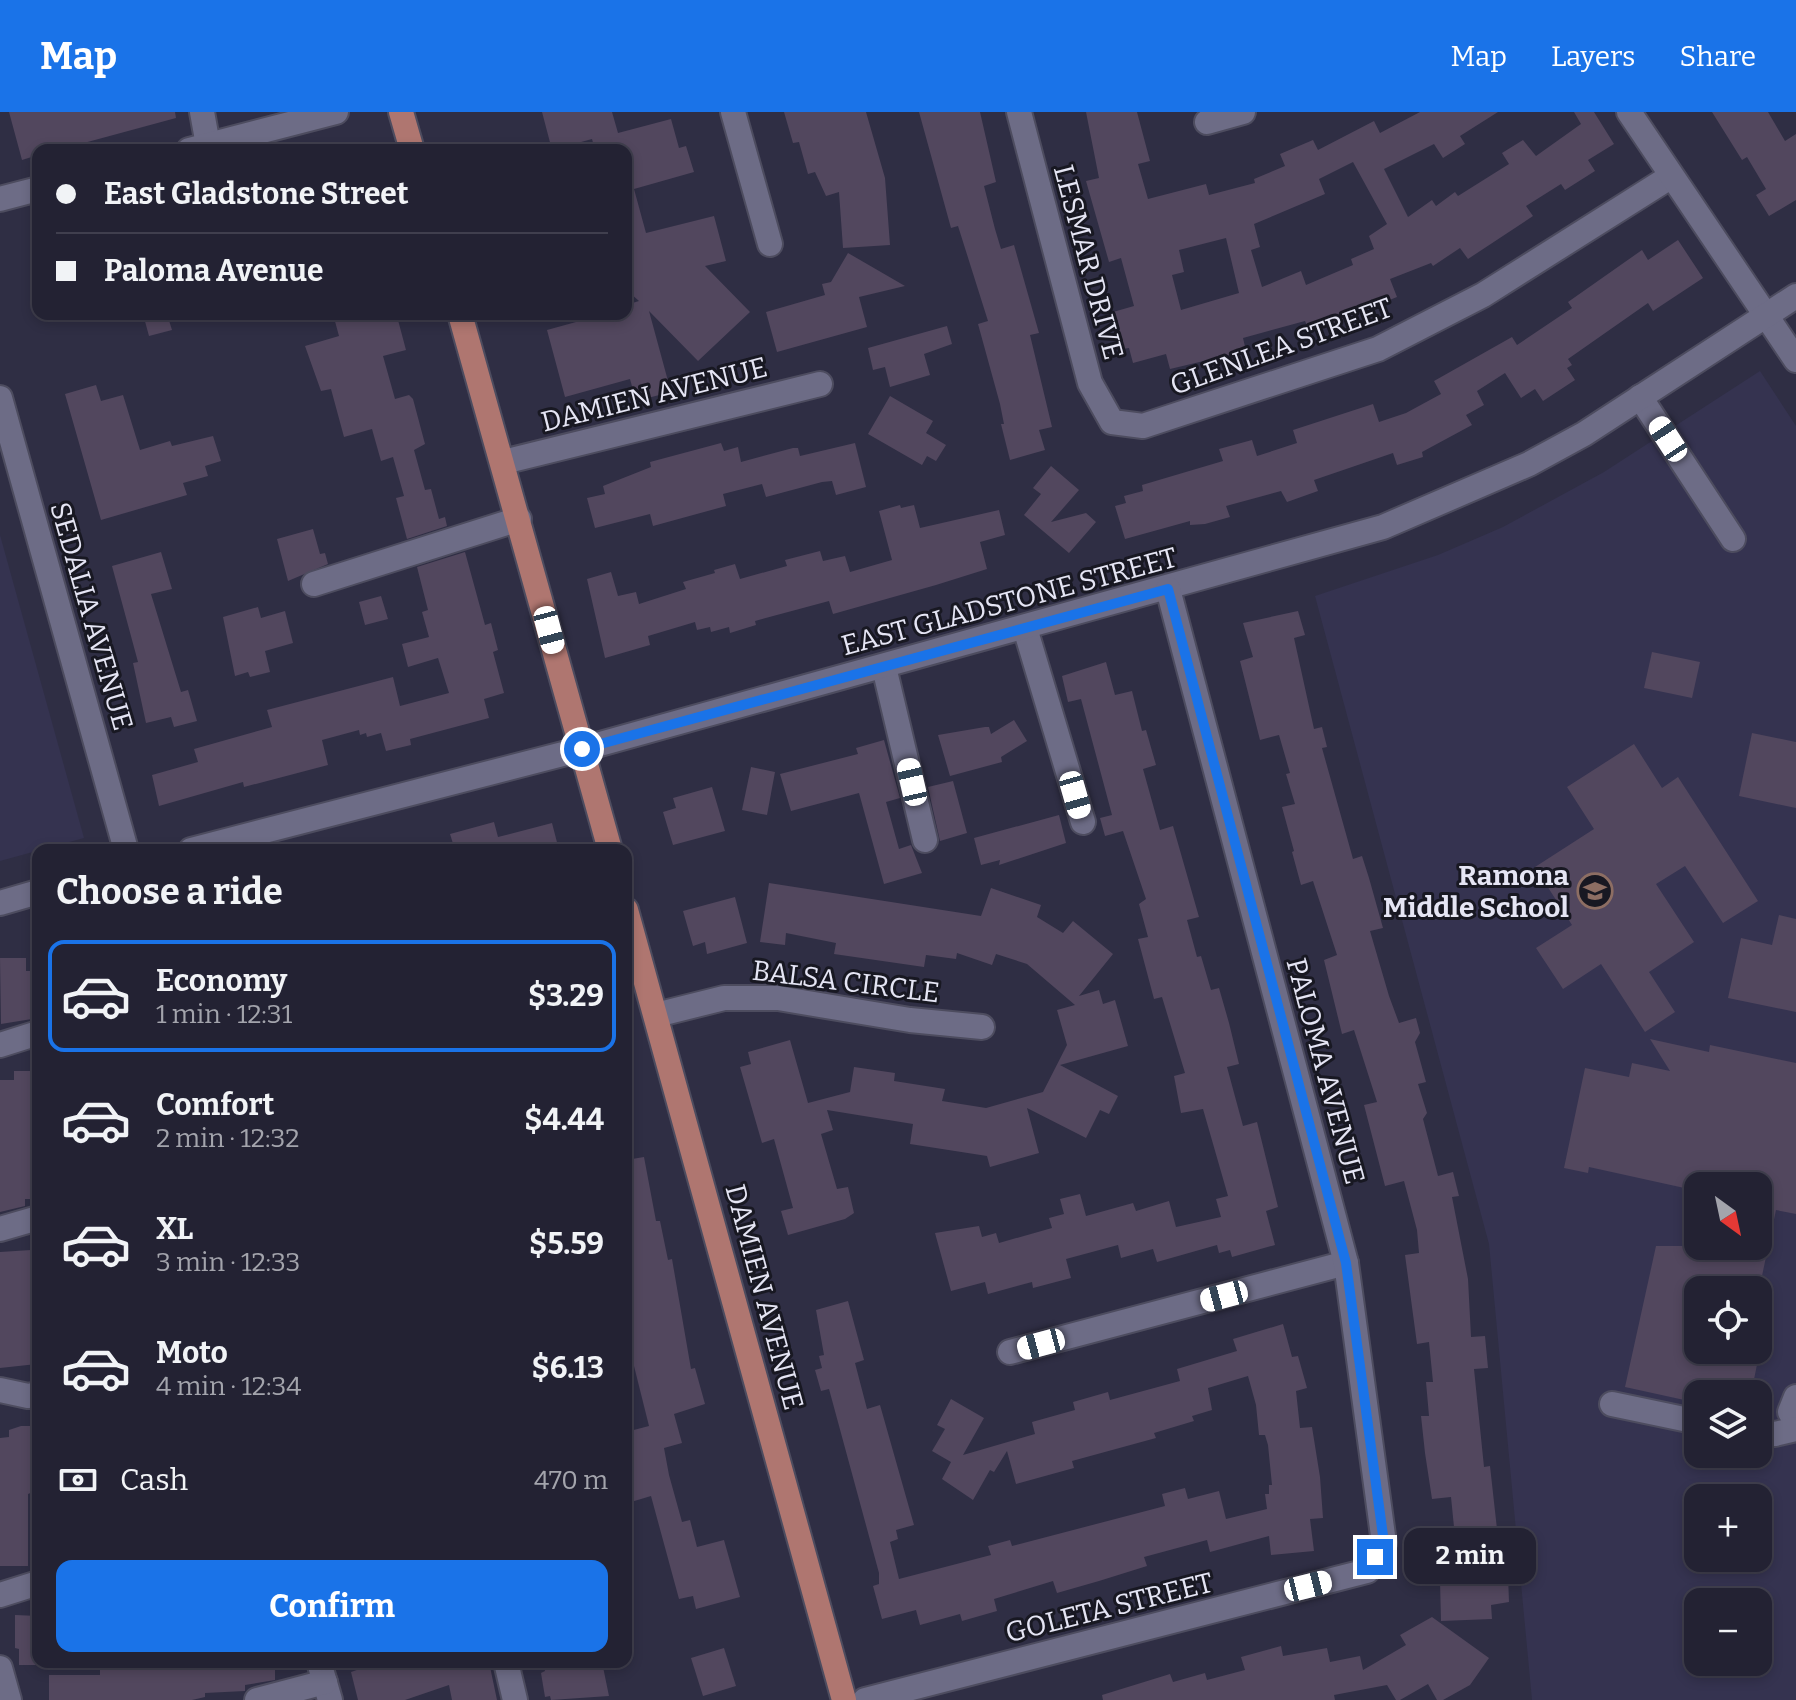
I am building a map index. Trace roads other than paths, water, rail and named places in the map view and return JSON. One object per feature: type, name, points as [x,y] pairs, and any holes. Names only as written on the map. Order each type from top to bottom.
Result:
[{"type":"main road","points":[[401,112],[410,144]]},
{"type":"main road","points":[[462,320],[608,844]]},
{"type":"main road","name":"DAMIEN AVENUE","points":[[632,931],[844,1700]]},
{"type":"street","points":[[198,144],[202,112]]},
{"type":"street","points":[[213,144],[336,112]]},
{"type":"street","points":[[733,112],[770,244]]},
{"type":"street","name":"LESMAR DRIVE","points":[[1019,112],[1090,383],[1112,422]]},
{"type":"street","points":[[1207,122],[1243,112]]},
{"type":"street","points":[[1629,112],[1796,360]]},
{"type":"street","name":"GLENLEA STREET","points":[[1112,422],[1143,426],[1378,349],[1483,295],[1670,177]]},
{"type":"street","points":[[0,199],[32,191]]},
{"type":"street","name":"EAST GLADSTONE STREET","points":[[214,844],[582,749],[1383,527],[1463,496],[1529,464],[1640,397],[1796,296]]},
{"type":"street","name":"DAMIEN AVENUE","points":[[503,462],[820,384]]},
{"type":"street","points":[[1640,397],[1733,539]]},
{"type":"street","name":"SEDALIA AVENUE","points":[[0,398],[124,844]]},
{"type":"street","points":[[314,584],[519,519]]},
{"type":"street","name":"PALOMA AVENUE","points":[[1168,589],[1346,1263],[1384,1543],[1367,1571]]},
{"type":"street","points":[[1025,628],[1083,822]]},
{"type":"street","points":[[884,667],[925,840]]},
{"type":"street","points":[[0,903],[32,894]]},
{"type":"street","name":"BALSA CIRCLE","points":[[656,1015],[724,998],[778,998],[910,1020],[982,1027]]},
{"type":"street","points":[[0,1045],[32,1035]]},
{"type":"street","points":[[0,1229],[32,1220]]},
{"type":"street","points":[[1010,1352],[1346,1263]]},
{"type":"street","points":[[0,1390],[32,1395]]},
{"type":"street","points":[[1796,1397],[1790,1412],[1796,1422]]},
{"type":"street","points":[[1612,1404],[1684,1419]]},
{"type":"street","points":[[1772,1434],[1796,1429]]},
{"type":"street","name":"GOLETA STREET","points":[[865,1700],[1367,1571]]},
{"type":"street","points":[[0,1595],[32,1585]]},
{"type":"street","points":[[0,1668],[9,1700]]},
{"type":"street","points":[[507,1668],[515,1700]]},
{"type":"street","points":[[257,1700],[325,1681]]},
{"type":"place","name":"Ramona Middle School","points":[[1595,891]]}]
